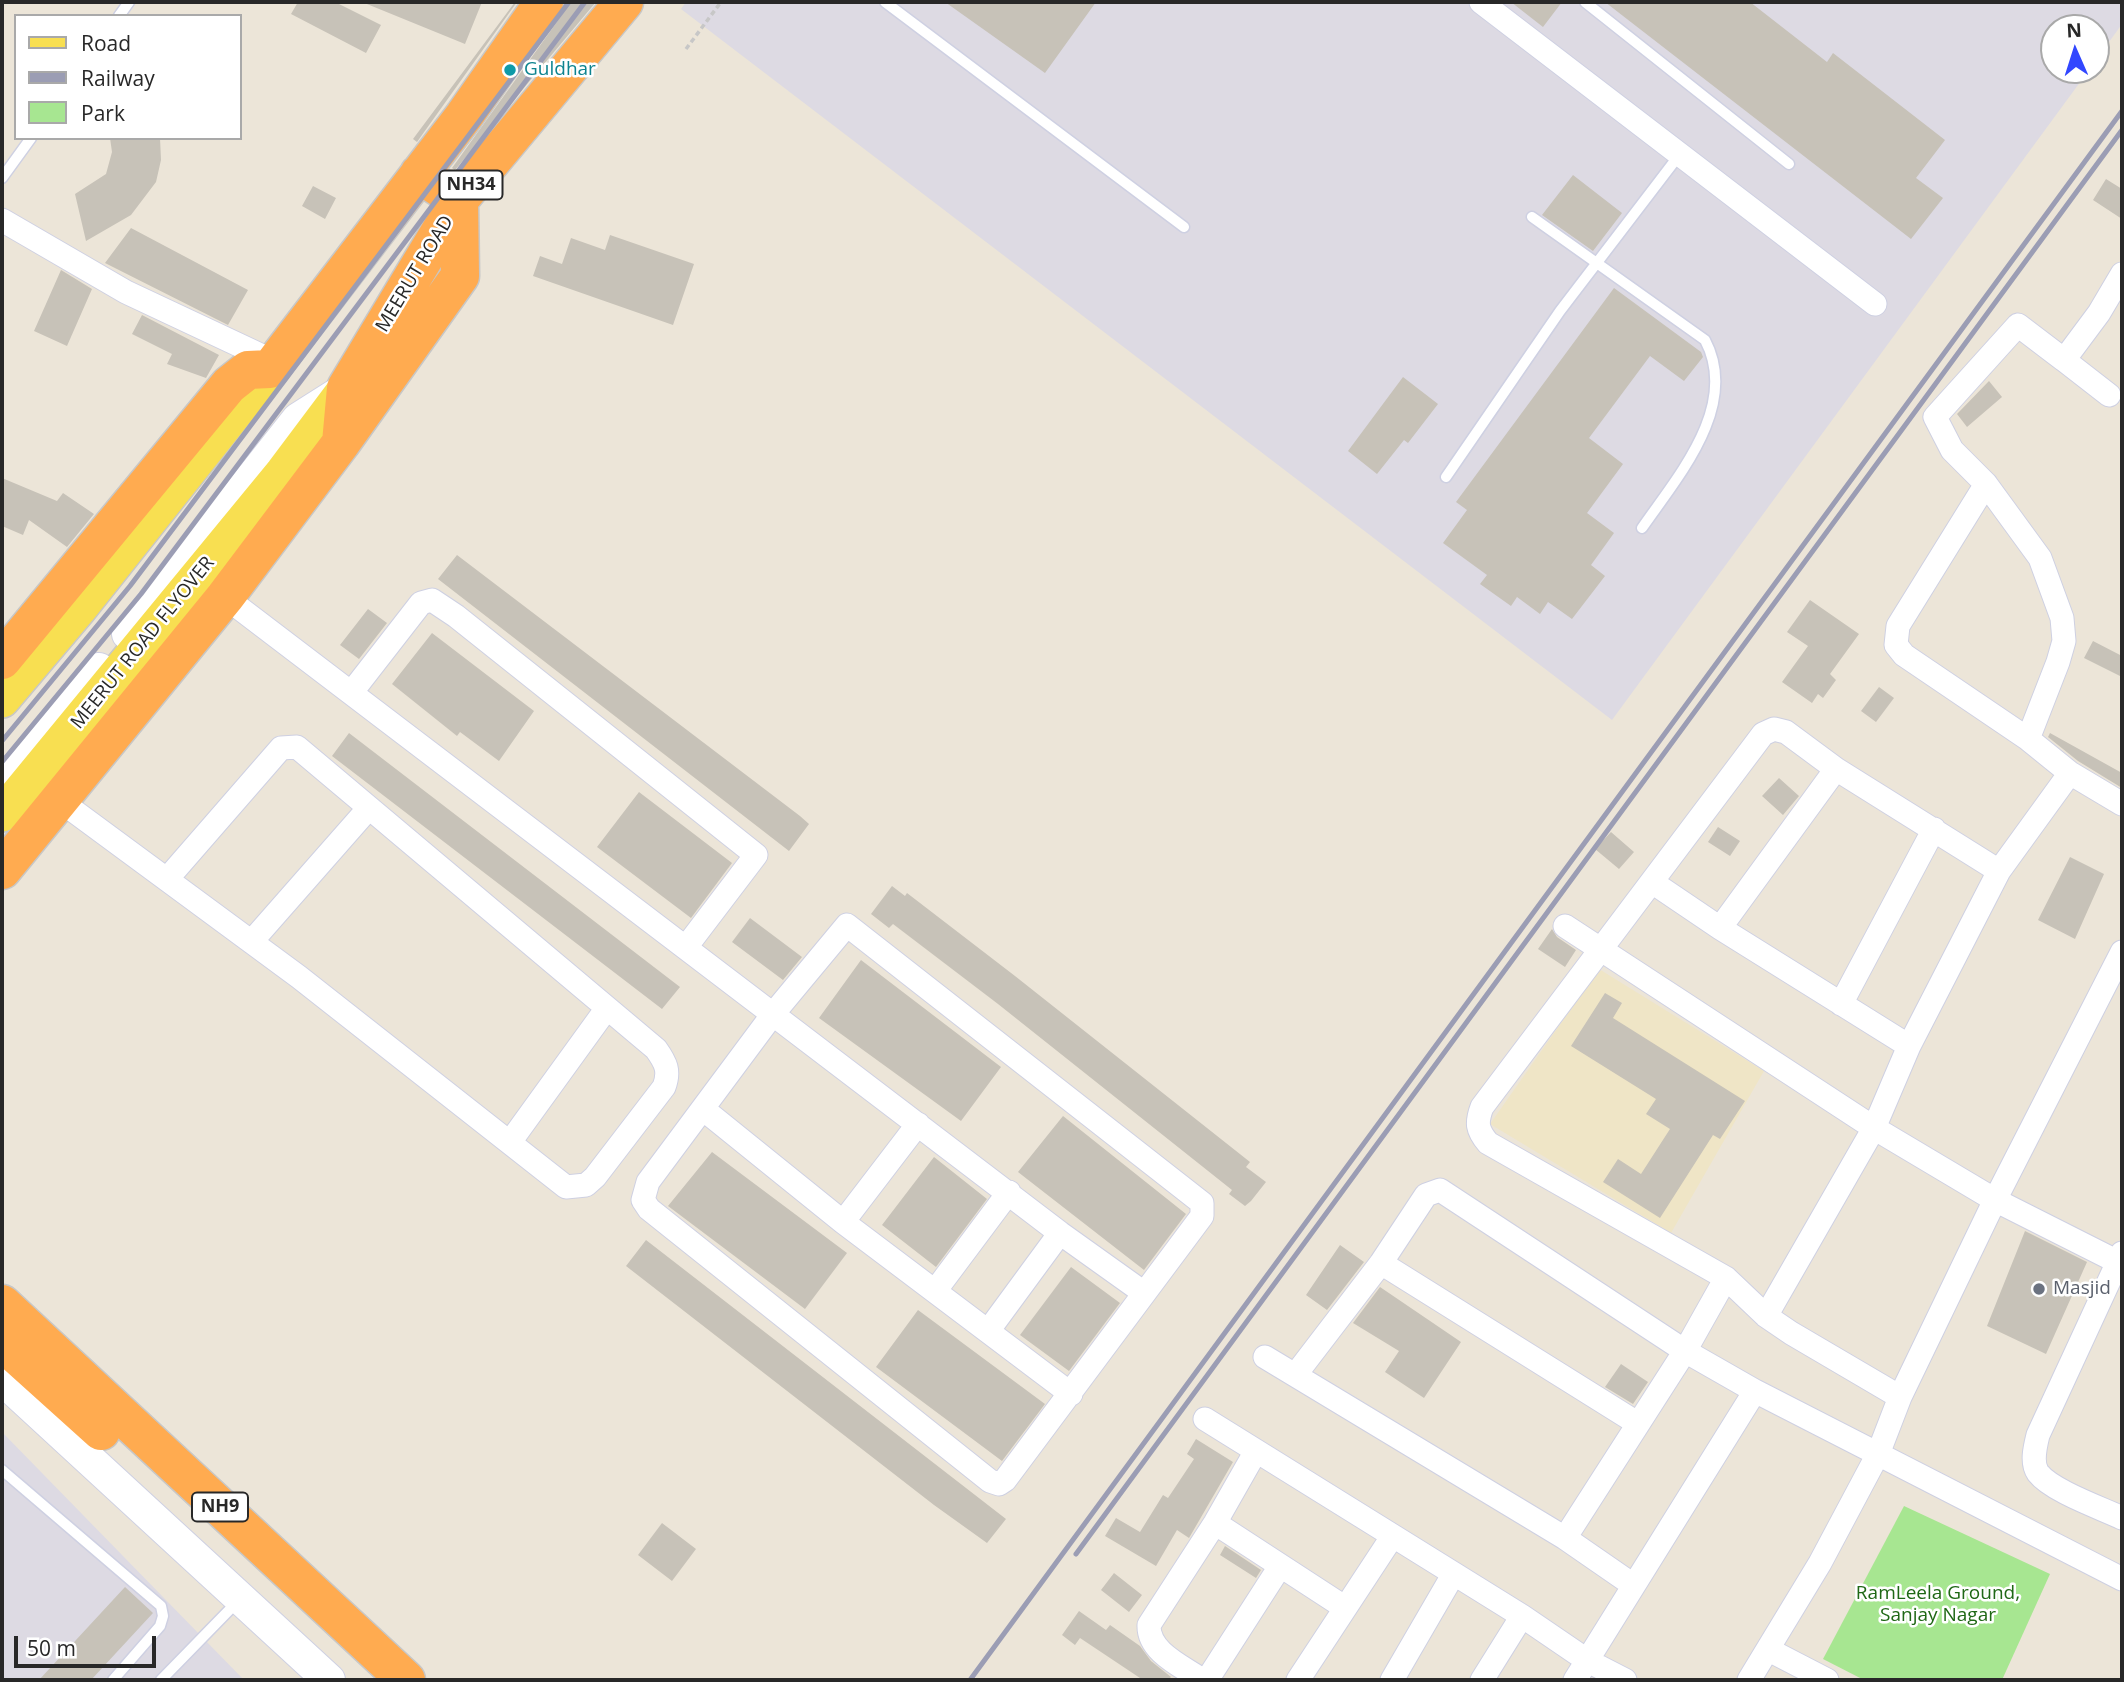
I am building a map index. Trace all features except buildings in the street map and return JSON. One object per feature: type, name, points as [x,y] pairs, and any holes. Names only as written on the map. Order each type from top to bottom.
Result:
[{"type":"highway","name":"NH34","points":[[272,365],[419,174],[544,2]]},
{"type":"highway","name":"MEERUT ROAD","points":[[346,388],[459,200],[624,2]]},
{"type":"highway","points":[[2,870],[225,597],[341,443],[460,275],[459,200],[419,174]]},
{"type":"highway","points":[[2,660],[229,385],[248,370],[272,365]]},
{"type":"highway","points":[[341,443],[346,388]]},
{"type":"highway","name":"NH9","points":[[2,1304],[11,1350],[374,1680]]},
{"type":"highway","name":"NH9","points":[[11,1350],[406,1680]]},
{"type":"main road","name":"NH34","points":[[2,699],[79,609],[225,428],[272,365]]},
{"type":"main road","name":"MEERUT ROAD FLYOVER","points":[[2,814],[283,472],[346,388]]},
{"type":"street","points":[[1482,2],[1875,304]]},
{"type":"street","points":[[2,220],[127,292],[272,365],[268,392],[154,536],[2,720]]},
{"type":"street","points":[[2064,360],[2099,313],[2122,274]]},
{"type":"street","points":[[2028,739],[2064,641],[2062,618],[2040,558],[1986,484],[1952,450],[1935,417],[2018,325],[2109,395]]},
{"type":"street","points":[[2,785],[129,633],[298,419],[346,388]]},
{"type":"street","points":[[1986,484],[1898,626],[1896,645],[1904,655],[2028,739],[2070,773],[2122,804]]},
{"type":"street","points":[[225,597],[1060,1233],[1144,1293]]},
{"type":"street","points":[[351,693],[421,603],[432,600],[456,616],[756,855],[686,947]]},
{"type":"street","points":[[1900,1398],[1766,1316],[1726,1278],[1488,1143],[1479,1131],[1477,1121],[1482,1107],[1763,734],[1774,729],[1786,732],[1836,769],[1999,871]]},
{"type":"street","points":[[59,800],[167,880],[252,941],[566,1187],[586,1185],[664,1087],[668,1074],[665,1061],[656,1049],[297,747],[281,748],[167,880]]},
{"type":"street","points":[[1720,928],[1836,769]]},
{"type":"street","points":[[1766,1316],[1874,1128],[1909,1046],[1999,871],[2070,773]]},
{"type":"street","points":[[252,941],[368,809]]},
{"type":"street","points":[[1841,1004],[1934,829]]},
{"type":"street","points":[[1652,882],[1720,928],[1909,1046]]},
{"type":"street","points":[[847,925],[1202,1203],[1202,1216],[1071,1394],[1005,1480],[999,1484],[990,1481],[649,1209],[643,1192],[648,1182],[773,1014],[847,925]]},
{"type":"street","points":[[1564,926],[1874,1128],[1995,1200],[2121,1260],[2038,1435],[2034,1455],[2038,1472],[2053,1485],[2122,1518]]},
{"type":"street","points":[[1749,1680],[1820,1563],[1878,1454],[1900,1398],[1995,1200],[2122,952]]},
{"type":"street","points":[[510,1142],[607,1008]]},
{"type":"street","points":[[703,1109],[843,1222],[1071,1394]]},
{"type":"street","points":[[843,1222],[918,1125]]},
{"type":"street","points":[[1296,1374],[1381,1263],[1426,1195],[1440,1190],[1685,1351],[1755,1391],[2122,1579]]},
{"type":"street","points":[[935,1291],[1009,1192]]},
{"type":"street","points":[[988,1331],[1060,1233]]},
{"type":"street","points":[[1381,1263],[1637,1423]]},
{"type":"street","points":[[1565,1538],[1685,1351],[1726,1278]]},
{"type":"street","points":[[2,1297],[38,1316],[425,1680]]},
{"type":"street","points":[[11,1350],[241,1598],[329,1680]]},
{"type":"street","points":[[1265,1357],[1565,1538],[1633,1585]]},
{"type":"street","points":[[1581,1671],[1755,1391]]},
{"type":"street","points":[[1205,1419],[1522,1616],[1581,1671],[1625,1680]]},
{"type":"street","points":[[1256,1451],[1215,1523],[1149,1625],[1149,1635],[1154,1646],[1204,1680],[1279,1567]]},
{"type":"street","points":[[1215,1523],[1344,1607]]},
{"type":"street","points":[[1298,1680],[1392,1537]]},
{"type":"street","points":[[1392,1680],[1453,1575]]},
{"type":"street","points":[[1482,1680],[1522,1616]]},
{"type":"street","points":[[1769,1650],[1827,1680]]},
{"type":"lane","points":[[885,2],[1184,227]]},
{"type":"lane","points":[[1585,2],[1789,164]]},
{"type":"lane","points":[[2,178],[30,140]]},
{"type":"lane","points":[[1446,477],[1560,311],[1680,154]]},
{"type":"lane","points":[[1532,217],[1705,340],[1714,356],[1713,398],[1697,447],[1642,528]]},
{"type":"lane","points":[[2,1469],[161,1606],[163,1616],[160,1626],[113,1680]]},
{"type":"lane","points":[[162,1680],[241,1598]]},
{"type":"path","points":[[687,49],[721,2]]},
{"type":"shaded area","points":[[686,2],[2122,2],[2122,24],[2110,41],[2110,14],[2040,14],[2040,84],[2079,84],[1612,720],[681,9]]},
{"type":"shaded area","points":[[1599,969],[1764,1071],[1671,1233],[1490,1124]]},
{"type":"shaded area","points":[[2,1432],[244,1680],[2,1680]]},
{"type":"green space","name":"RamLeela Ground, Sanjay Nagar","points":[[1904,1506],[2050,1574],[2002,1680],[1864,1680],[1823,1659]]},
{"type":"railway","points":[[2,741],[130,586],[569,2]]},
{"type":"railway","points":[[2,762],[141,594],[585,2]]},
{"type":"railway","points":[[970,1680],[2122,111]]},
{"type":"railway","points":[[1076,1554],[2122,130]]},
{"type":"place","name":"Guldhar","points":[[510,70]]},
{"type":"place","name":"Masjid","points":[[2039,1289]]}]
